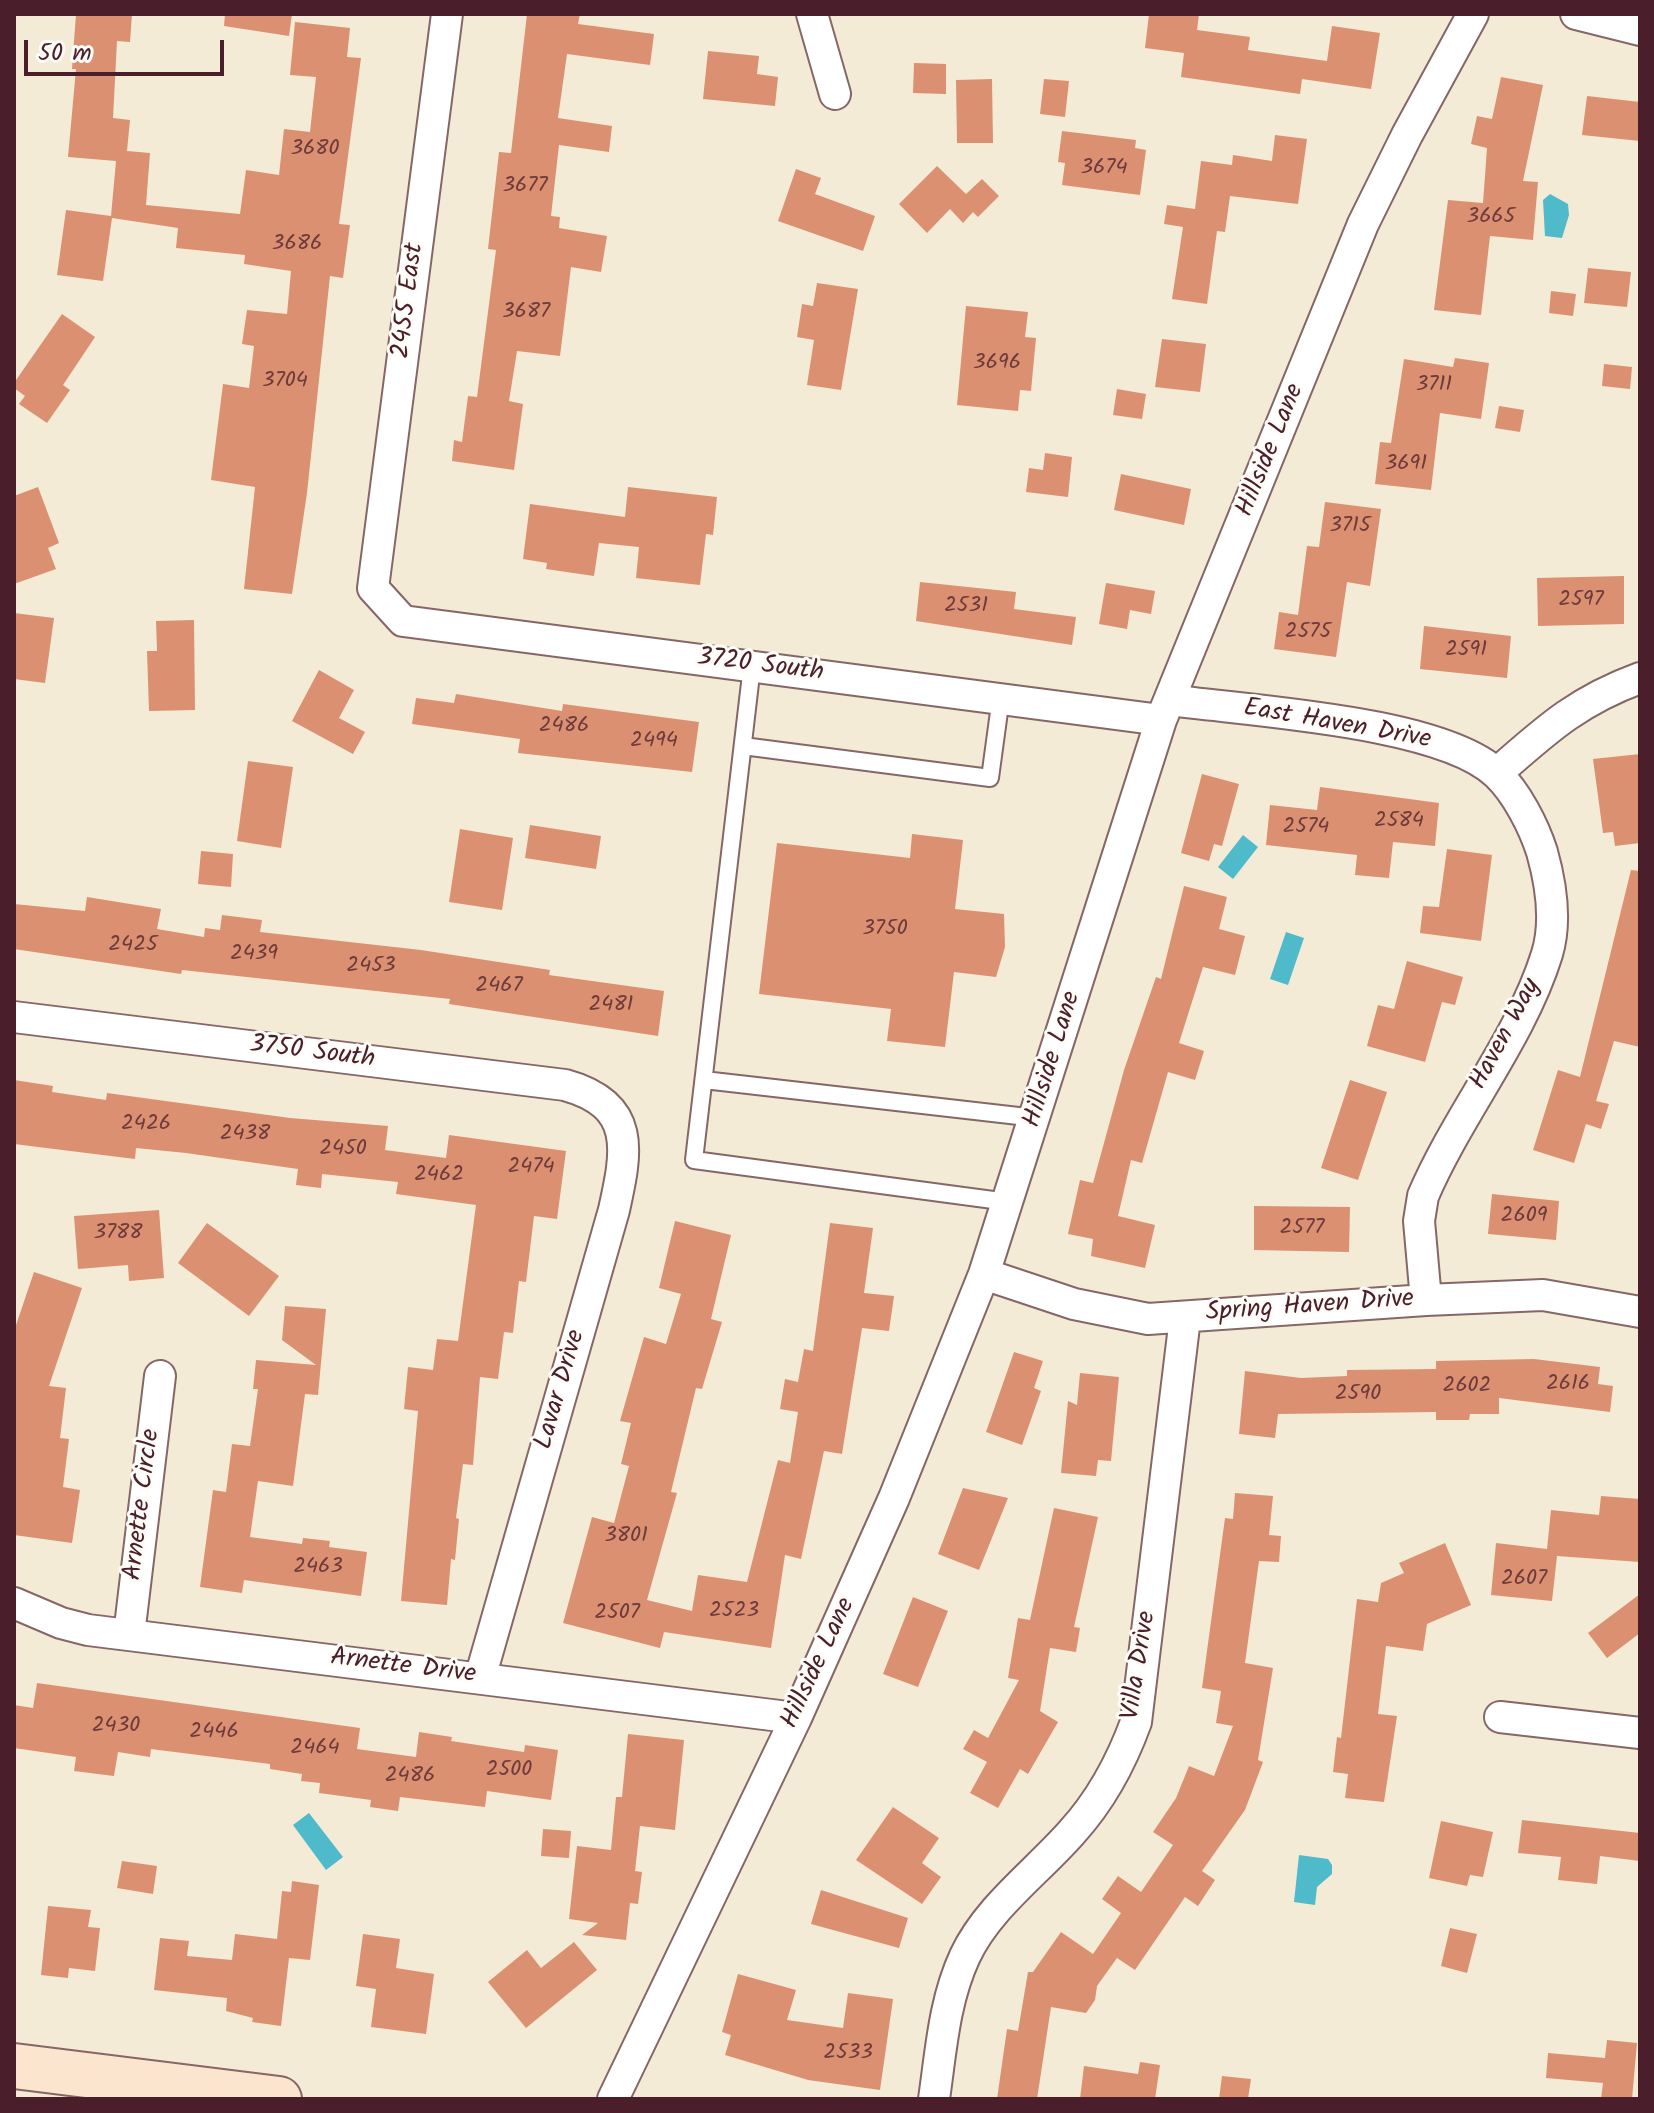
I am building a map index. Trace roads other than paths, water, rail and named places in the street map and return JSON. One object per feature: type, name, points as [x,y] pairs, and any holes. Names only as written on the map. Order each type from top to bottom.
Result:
[{"type":"main road","points":[[14,2066],[62,2079],[279,2099]]},
{"type":"street","name":"2455 East","points":[[373,588],[447,14]]},
{"type":"street","points":[[812,14],[835,94]]},
{"type":"street","name":"Hillside Lane","points":[[613,2099],[796,1718],[894,1498],[984,1274],[1165,710],[1363,224],[1473,14]]},
{"type":"street","points":[[1576,14],[1596,22],[1640,30]]},
{"type":"street","name":"3720 South","points":[[373,588],[403,621],[1001,697],[1165,710]]},
{"type":"street","points":[[1497,773],[1559,720],[1597,694],[1640,678]]},
{"type":"street","name":"East Haven Drive","points":[[1165,710],[1392,730],[1434,740],[1497,773]]},
{"type":"street","name":"Haven Way","points":[[1426,1300],[1419,1221],[1423,1196],[1534,989],[1548,950],[1552,912],[1549,876],[1539,843],[1519,803],[1497,773]]},
{"type":"street","name":"3750 South","points":[[14,1017],[565,1085],[589,1092],[605,1105]]},
{"type":"street","name":"Lavar Drive","points":[[480,1678],[619,1188],[624,1132],[605,1105]]},
{"type":"street","name":"Spring Haven Drive","points":[[984,1274],[1074,1304],[1121,1315],[1185,1318],[1426,1300],[1543,1295],[1640,1312]]},
{"type":"street","name":"Villa Drive","points":[[934,2099],[950,1998],[965,1954],[992,1915],[1091,1809],[1118,1767],[1136,1722],[1185,1318]]},
{"type":"street","name":"Arnette Circle","points":[[129,1635],[160,1376]]},
{"type":"street","name":"Arnette Drive","points":[[14,1603],[61,1623],[129,1635],[796,1718]]},
{"type":"street","points":[[1500,1717],[1640,1733]]},
{"type":"lane","points":[[752,666],[694,1160],[1008,1202]]},
{"type":"lane","points":[[743,746],[990,778],[1001,697]]},
{"type":"lane","points":[[704,1080],[1036,1118]]},
{"type":"water","points":[[1550,194],[1568,204],[1569,215],[1562,238],[1545,236],[1543,200]]},
{"type":"water","points":[[1243,835],[1258,847],[1233,879],[1218,867]]},
{"type":"water","points":[[1286,932],[1304,938],[1288,985],[1270,979]]},
{"type":"water","points":[[309,1813],[343,1857],[326,1870],[293,1825]]},
{"type":"water","points":[[1299,1855],[1328,1859],[1332,1865],[1332,1874],[1317,1887],[1315,1905],[1294,1902]]}]
